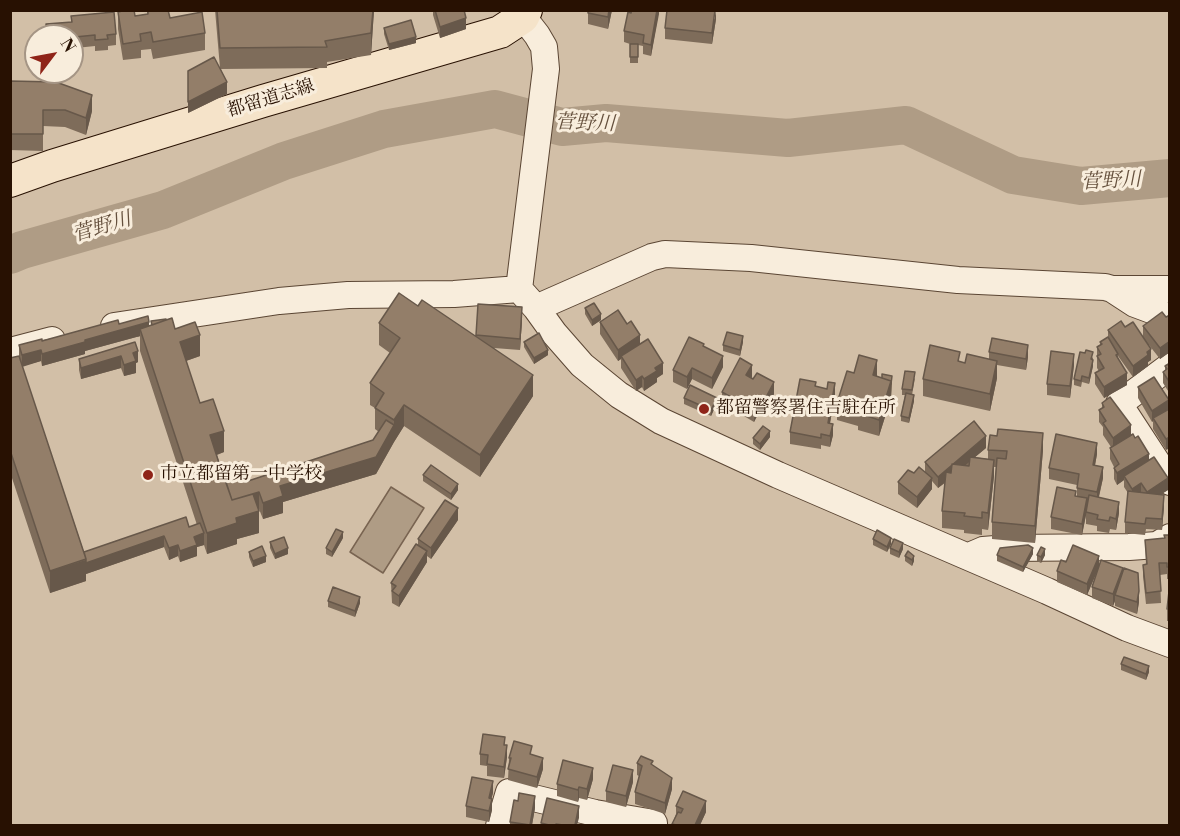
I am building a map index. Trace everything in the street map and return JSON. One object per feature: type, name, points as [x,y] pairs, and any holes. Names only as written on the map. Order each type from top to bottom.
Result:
[{"type":"main road","name":"都留道志線","points":[[10,181],[263,101],[500,32],[525,14]]},
{"type":"street","points":[[525,14],[544,47],[546,69],[519,289],[582,364],[619,395],[661,421],[778,475],[969,556],[1128,628],[1170,644]]},
{"type":"street","points":[[536,308],[652,257],[665,254],[751,258],[958,280],[1112,289],[1170,289]]},
{"type":"street","points":[[10,351],[129,323],[279,301],[348,295],[454,294],[519,289]]},
{"type":"street","points":[[1112,289],[1135,304],[1170,317]]},
{"type":"street","points":[[1166,468],[1119,404],[1170,366]]},
{"type":"street","points":[[969,556],[983,550],[1008,548],[1158,545],[1170,537]]},
{"type":"street","points":[[499,825],[509,792],[587,819],[654,823],[653,825]]},
{"type":"shaded area","points":[[10,11],[1169,11],[1169,825],[11,825]]},
{"type":"shaded area","points":[[391,487],[424,508],[383,573],[350,552]]},
{"type":"building","points":[[134,10],[135,16],[148,14],[148,10],[168,10],[170,18],[202,12],[205,33],[153,42],[151,32],[140,34],[141,41],[123,44],[118,12]]},
{"type":"building","points":[[217,10],[373,10],[371,33],[325,41],[327,47],[220,48]]},
{"type":"building","points":[[435,10],[464,10],[466,18],[440,27]]},
{"type":"building","points":[[588,10],[609,10],[608,17],[588,13]]},
{"type":"building","points":[[632,10],[657,10],[651,45],[643,43],[644,35],[624,31],[628,12],[631,13]]},
{"type":"building","points":[[667,10],[715,10],[712,33],[665,28]]},
{"type":"building","points":[[114,12],[116,34],[107,35],[108,39],[95,40],[95,35],[84,36],[84,24],[46,24],[72,22],[71,16]]},
{"type":"building","points":[[411,20],[416,37],[389,44],[384,28]]},
{"type":"building","points":[[630,44],[638,44],[638,57],[630,57]]},
{"type":"building","points":[[214,57],[227,82],[188,102],[188,71]]},
{"type":"building","points":[[10,81],[24,81],[24,84],[62,84],[92,95],[86,118],[65,110],[43,110],[43,134],[10,134]]},
{"type":"building","points":[[399,293],[418,306],[422,300],[533,375],[480,455],[404,405],[394,420],[375,408],[384,393],[370,383],[400,338],[379,323]]},
{"type":"building","points":[[594,303],[601,314],[592,320],[585,308]]},
{"type":"building","points":[[478,304],[522,307],[520,339],[476,335]]},
{"type":"building","points":[[618,310],[627,324],[631,321],[640,335],[618,350],[600,322]]},
{"type":"building","points":[[1162,312],[1166,317],[1170,315],[1170,341],[1160,348],[1143,326]]},
{"type":"building","points":[[148,316],[149,322],[42,354],[41,350],[22,355],[19,345],[118,320],[119,324]]},
{"type":"building","points":[[172,318],[175,329],[195,322],[200,335],[180,342],[200,403],[213,399],[224,431],[210,435],[232,500],[253,494],[259,511],[236,518],[237,523],[207,533],[140,329]]},
{"type":"building","points":[[166,320],[152,325],[151,321]]},
{"type":"building","points":[[1121,321],[1125,327],[1133,322],[1151,349],[1147,352],[1148,355],[1133,366],[1108,330]]},
{"type":"building","points":[[727,332],[743,336],[740,350],[723,345]]},
{"type":"building","points":[[539,333],[548,350],[534,358],[524,342]]},
{"type":"building","points":[[689,337],[723,356],[712,378],[692,368],[687,377],[673,370]]},
{"type":"building","points":[[1108,337],[1127,373],[1104,387],[1095,373],[1104,368],[1097,356],[1101,354],[1097,347]]},
{"type":"building","points":[[992,338],[1028,345],[1026,359],[989,352]]},
{"type":"building","points":[[648,339],[663,363],[655,368],[657,371],[644,379],[642,376],[636,380],[621,356]]},
{"type":"building","points":[[135,342],[138,351],[133,353],[136,361],[124,365],[121,356],[81,368],[79,359]]},
{"type":"building","points":[[930,345],[960,352],[958,361],[965,363],[967,354],[997,361],[990,394],[923,379]]},
{"type":"building","points":[[1086,350],[1093,352],[1091,359],[1093,360],[1089,378],[1082,376],[1081,381],[1074,379],[1080,352],[1085,353]]},
{"type":"building","points":[[1051,351],[1074,354],[1070,386],[1047,384]]},
{"type":"building","points":[[859,355],[877,360],[873,375],[891,381],[879,420],[837,403],[847,371],[854,373]]},
{"type":"building","points":[[19,356],[86,559],[50,571],[10,450],[10,358]]},
{"type":"building","points":[[740,358],[752,365],[746,375],[753,379],[757,373],[774,382],[764,401],[760,399],[754,410],[722,392]]},
{"type":"building","points":[[1170,363],[1170,383],[1163,372],[1167,369],[1165,366]]},
{"type":"building","points":[[905,371],[915,372],[912,390],[902,389]]},
{"type":"building","points":[[882,374],[892,376],[891,384],[891,381],[882,378]]},
{"type":"building","points":[[1154,377],[1169,400],[1152,411],[1138,387]]},
{"type":"building","points":[[800,379],[816,382],[815,386],[827,389],[828,382],[835,383],[828,423],[833,424],[830,436],[821,434],[821,438],[790,432]]},
{"type":"building","points":[[690,385],[717,398],[711,410],[684,398]]},
{"type":"building","points":[[906,393],[914,395],[909,418],[901,416]]},
{"type":"building","points":[[1110,397],[1131,425],[1113,438],[1103,423],[1106,421],[1099,410],[1104,407],[1102,403]]},
{"type":"building","points":[[1169,409],[1170,437],[1166,439],[1153,418]]},
{"type":"building","points":[[386,420],[394,425],[376,457],[280,486],[283,496],[263,503],[259,492],[232,500],[221,467],[238,462],[245,482],[373,440]]},
{"type":"building","points":[[974,421],[986,436],[938,477],[925,462]]},
{"type":"building","points":[[763,426],[770,431],[760,444],[753,438]]},
{"type":"building","points":[[998,429],[1043,433],[1035,526],[992,522],[997,458],[1006,459],[1007,451],[988,450],[990,435],[997,436]]},
{"type":"building","points":[[1056,434],[1097,443],[1093,465],[1103,467],[1097,492],[1077,488],[1079,474],[1049,468]]},
{"type":"building","points":[[1133,434],[1135,438],[1138,436],[1149,454],[1117,473],[1114,468],[1119,464],[1110,448]]},
{"type":"building","points":[[970,457],[994,460],[988,513],[982,512],[982,518],[964,516],[965,513],[942,511],[946,472],[951,473],[952,464],[969,466]]},
{"type":"building","points":[[1154,457],[1168,478],[1147,492],[1141,483],[1132,489],[1124,476]]},
{"type":"building","points":[[431,465],[458,484],[451,494],[423,475]]},
{"type":"building","points":[[919,467],[932,478],[917,497],[898,482],[908,470],[914,473]]},
{"type":"building","points":[[1057,487],[1076,491],[1075,496],[1087,498],[1082,524],[1051,517]]},
{"type":"building","points":[[1128,491],[1164,495],[1162,519],[1146,518],[1145,524],[1125,522]]},
{"type":"building","points":[[1089,495],[1119,502],[1116,519],[1110,517],[1109,521],[1097,519],[1098,515],[1086,512]]},
{"type":"building","points":[[445,500],[458,508],[431,548],[418,539]]},
{"type":"building","points":[[186,517],[189,527],[200,523],[204,533],[194,537],[197,545],[180,551],[178,545],[169,548],[164,536],[86,563],[84,552]]},
{"type":"building","points":[[336,529],[343,532],[332,552],[326,548]]},
{"type":"building","points":[[877,530],[891,538],[887,547],[873,539]]},
{"type":"building","points":[[1164,535],[1170,535],[1170,567],[1167,567],[1167,563],[1159,563],[1161,591],[1146,593],[1143,565],[1147,564],[1145,540],[1165,538]]},
{"type":"building","points":[[284,537],[288,548],[275,554],[270,542]]},
{"type":"building","points":[[894,539],[903,543],[899,552],[890,548]]},
{"type":"building","points":[[416,544],[427,551],[399,596],[392,591],[396,586],[391,583]]},
{"type":"building","points":[[1028,545],[1033,548],[1023,567],[997,555],[1000,548]]},
{"type":"building","points":[[1073,545],[1099,556],[1087,584],[1057,571],[1061,560],[1066,562]]},
{"type":"building","points":[[262,546],[266,556],[253,561],[249,552]]},
{"type":"building","points":[[1041,547],[1045,549],[1041,557],[1037,555]]},
{"type":"building","points":[[908,551],[914,556],[912,560],[905,556]]},
{"type":"building","points":[[1101,560],[1123,568],[1113,594],[1092,587]]},
{"type":"building","points":[[1124,568],[1138,573],[1137,602],[1115,595]]},
{"type":"building","points":[[1170,582],[1170,609],[1167,609]]},
{"type":"building","points":[[333,587],[360,597],[355,611],[328,601]]},
{"type":"building","points":[[1124,657],[1149,666],[1146,674],[1121,664]]},
{"type":"building","points":[[483,734],[505,737],[504,745],[507,745],[504,767],[487,764],[488,755],[480,754]]},
{"type":"building","points":[[514,741],[532,746],[530,754],[543,758],[537,777],[508,769]]},
{"type":"building","points":[[641,756],[653,761],[651,764],[672,778],[665,803],[635,792],[642,766],[637,763]]},
{"type":"building","points":[[563,760],[593,768],[587,789],[579,787],[578,790],[557,784]]},
{"type":"building","points":[[613,765],[633,770],[626,796],[606,791]]},
{"type":"building","points":[[472,777],[493,781],[489,811],[466,806]]},
{"type":"building","points":[[683,791],[706,801],[695,825],[672,824],[678,812],[681,813],[683,809],[676,806]]},
{"type":"building","points":[[519,793],[535,796],[530,825],[510,822],[514,800],[518,801]]},
{"type":"building","points":[[547,798],[579,806],[575,825],[541,823]]},
{"type":"waterway","name":"菅野川","points":[[10,255],[163,210],[284,161],[384,129],[495,109],[562,127],[606,123],[788,138],[906,125],[1013,175],[1081,186],[1170,178]]},
{"type":"place","name":"都留警察署住吉駐在所","points":[[704,409]]},
{"type":"place","name":"市立都留第一中学校","points":[[148,475]]}]
